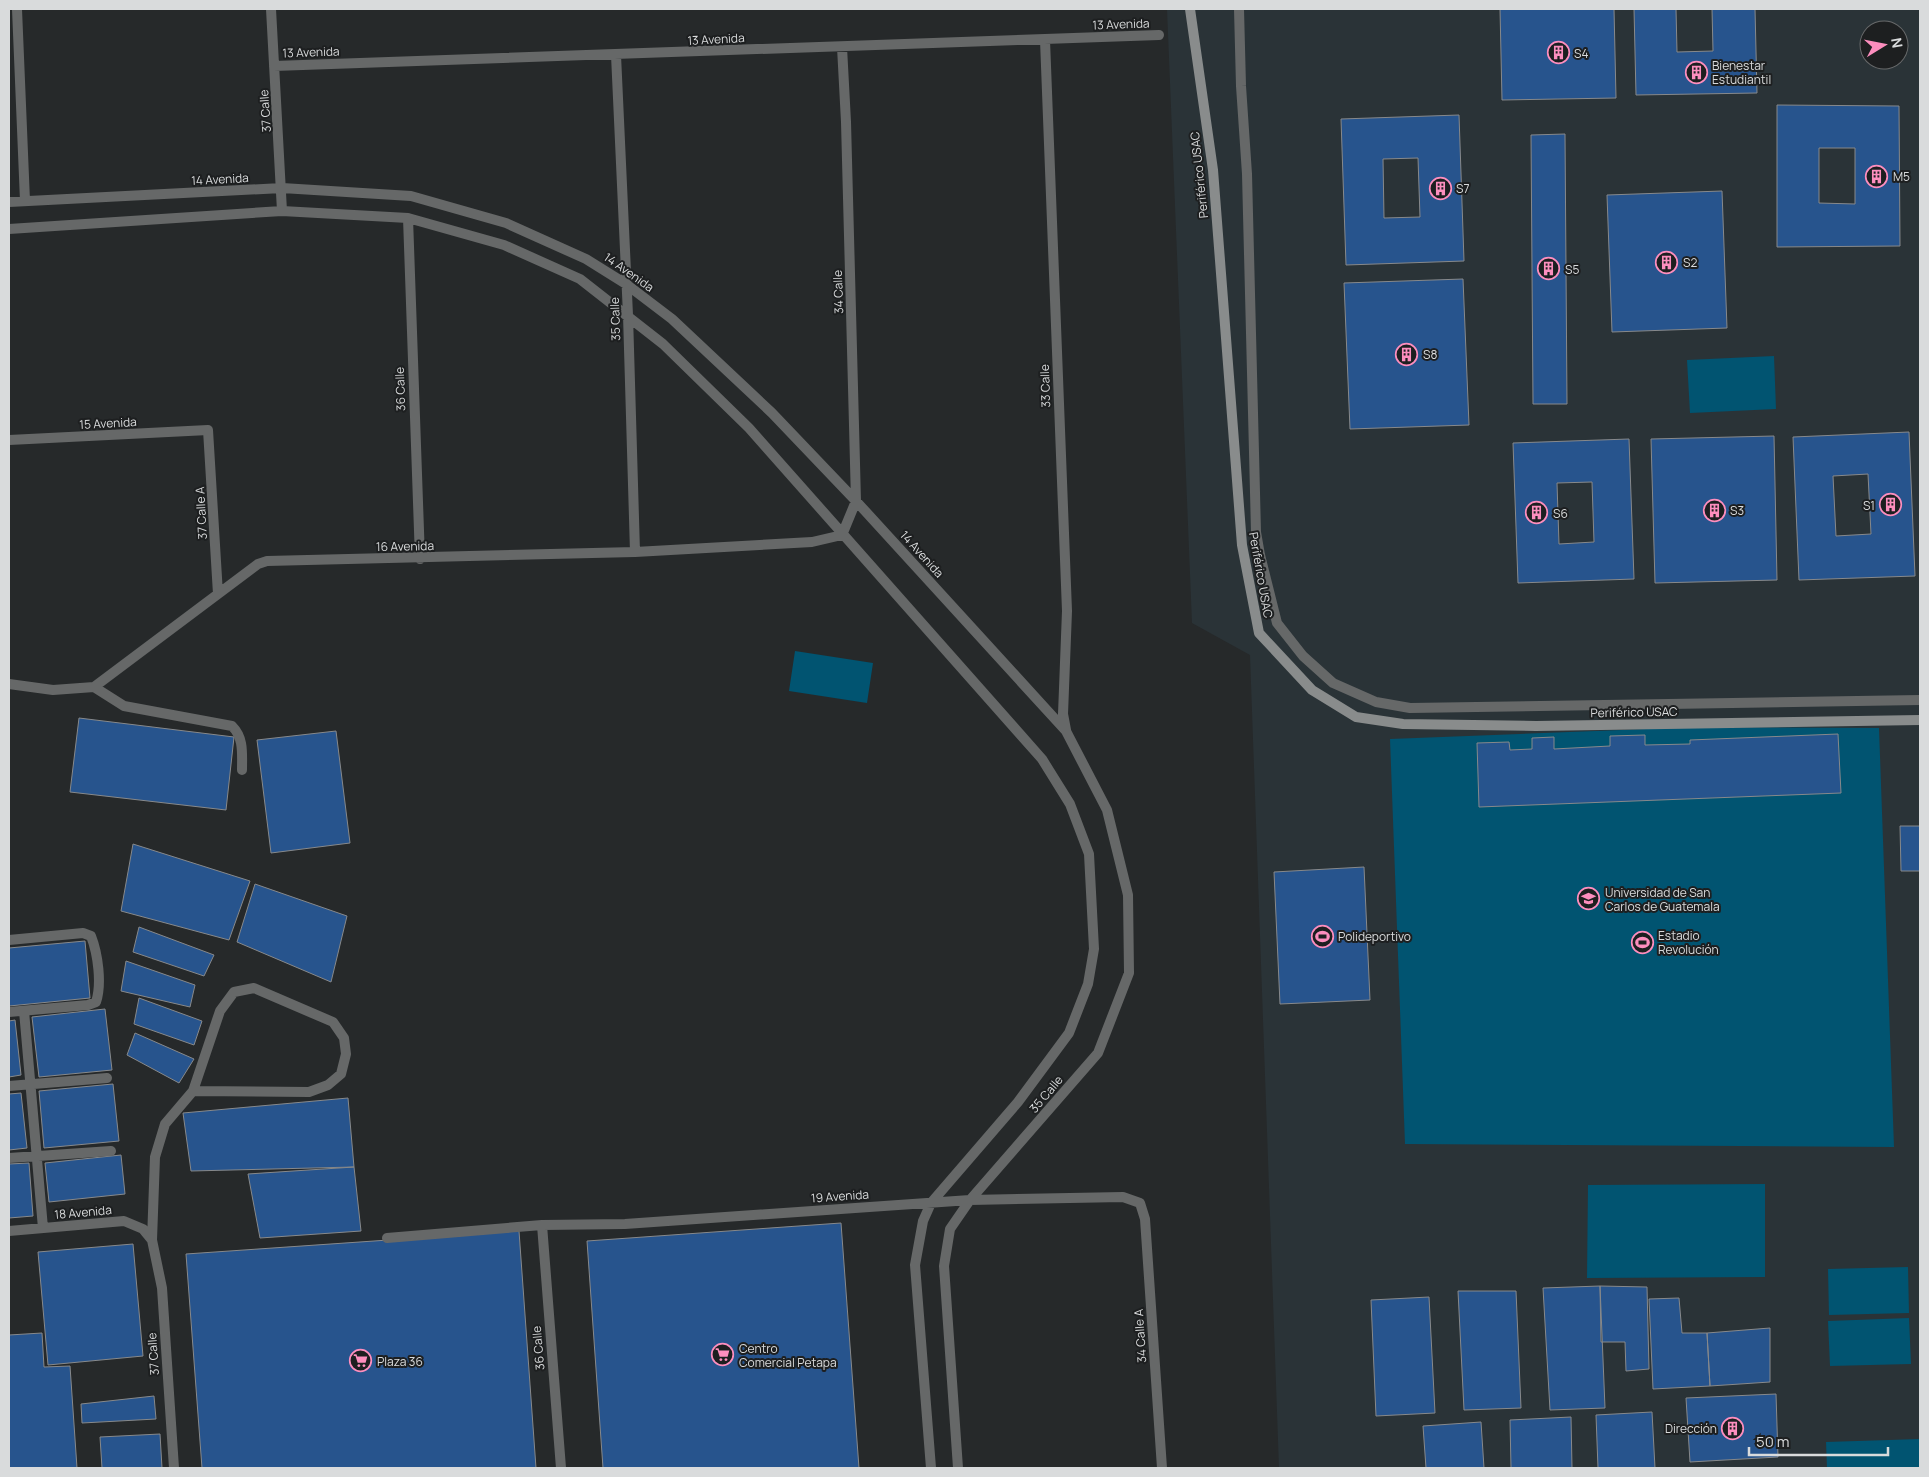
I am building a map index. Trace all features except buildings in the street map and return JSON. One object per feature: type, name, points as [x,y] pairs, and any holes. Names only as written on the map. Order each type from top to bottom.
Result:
[{"type":"street","points":[[17,9],[25,201]]},
{"type":"street","name":"37 Calle","points":[[271,9],[282,211]]},
{"type":"street","name":"Periférico USAC","points":[[1190,9],[1212,170],[1242,545],[1259,633],[1312,690],[1356,717],[1403,724],[1536,726],[1920,720]]},
{"type":"street","name":"Periférico USAC","points":[[1239,9],[1247,174],[1256,532],[1278,623],[1303,656],[1333,683],[1376,702],[1410,708],[1920,700]]},
{"type":"street","name":"13 Avenida","points":[[274,66],[1159,35]]},
{"type":"street","name":"33 Calle","points":[[1045,40],[1067,611],[1063,714],[1066,731]]},
{"type":"street","name":"34 Calle","points":[[842,47],[846,122],[856,500],[842,535]]},
{"type":"street","name":"35 Calle","points":[[616,55],[628,315],[635,552]]},
{"type":"street","name":"14 Avenida","points":[[9,202],[282,188],[412,196],[506,224],[586,258],[626,284],[679,326],[772,413],[856,500],[1066,731]]},
{"type":"street","points":[[9,229],[282,211],[408,218],[504,245],[580,279],[663,344],[749,428],[842,535]]},
{"type":"street","name":"36 Calle","points":[[408,218],[420,559]]},
{"type":"street","name":"15 Avenida","points":[[9,440],[208,430]]},
{"type":"street","name":"37 Calle A","points":[[208,430],[218,594]]},
{"type":"street","name":"35 Calle","points":[[842,535],[1042,759],[1070,804],[1088,854],[1094,949],[1088,984],[1069,1033],[1018,1102],[931,1203],[922,1221],[915,1265],[931,1468]]},
{"type":"street","name":"16 Avenida","points":[[94,687],[258,564],[267,561],[420,559],[635,552],[812,542],[842,535]]},
{"type":"street","points":[[9,684],[53,690],[94,687],[124,706],[232,726],[239,733],[242,744],[242,770]]},
{"type":"street","name":"35 Calle","points":[[958,1468],[944,1266],[950,1229],[970,1200],[1098,1053],[1129,973],[1128,895],[1107,810],[1066,731]]},
{"type":"street","points":[[9,940],[83,933],[91,936],[94,945],[99,993],[96,1002],[88,1005],[9,1012]]},
{"type":"street","points":[[254,988],[314,1012],[333,1022],[344,1038],[346,1054],[341,1074],[328,1085],[309,1092],[193,1091],[220,1011],[234,992],[254,988]]},
{"type":"street","points":[[24,1011],[43,1228]]},
{"type":"street","points":[[9,1086],[107,1078]]},
{"type":"street","name":"37 Calle","points":[[174,1468],[162,1288],[152,1240],[155,1156],[164,1124],[193,1091]]},
{"type":"street","points":[[9,1158],[111,1151]]},
{"type":"street","name":"19 Avenida","points":[[387,1238],[542,1225],[625,1224],[970,1200],[1124,1197],[1140,1203]]},
{"type":"street","name":"34 Calle A","points":[[1140,1203],[1144,1219],[1162,1468]]},
{"type":"street","name":"18 Avenida","points":[[9,1231],[124,1221],[143,1229],[152,1240]]},
{"type":"street","name":"36 Calle","points":[[542,1225],[561,1468]]},
{"type":"shaded area","name":"Universidad de San Carlos de Guatemala","points":[[1167,9],[1920,9],[1920,1468],[1279,1468],[1250,655],[1192,623]]},
{"type":"shaded area","points":[[1774,356],[1776,409],[1690,413],[1687,360]]},
{"type":"shaded area","points":[[795,651],[873,663],[867,703],[789,691]]},
{"type":"shaded area","name":"Estadio Revolución","points":[[1700,727],[1879,728],[1894,1147],[1405,1144],[1390,739]]},
{"type":"shaded area","points":[[1765,1184],[1765,1277],[1587,1278],[1588,1185]]},
{"type":"shaded area","points":[[1908,1267],[1909,1313],[1829,1315],[1828,1269]]},
{"type":"shaded area","points":[[1909,1318],[1911,1364],[1830,1366],[1828,1321]]},
{"type":"shaded area","points":[[1920,1439],[1920,1468],[1827,1468],[1826,1442]]},
{"type":"place","name":"S4","points":[[1558,53]]},
{"type":"place","name":"Bienestar Estudiantil","points":[[1696,72]]},
{"type":"place","name":"M5","points":[[1877,176]]},
{"type":"place","name":"S7","points":[[1440,188]]},
{"type":"place","name":"S2","points":[[1667,262]]},
{"type":"place","name":"S5","points":[[1549,269]]},
{"type":"place","name":"S8","points":[[1407,354]]},
{"type":"place","name":"S1","points":[[1891,505]]},
{"type":"place","name":"S3","points":[[1714,510]]},
{"type":"place","name":"S6","points":[[1537,513]]},
{"type":"place","name":"Universidad de San Carlos de Guatemala","points":[[1589,899]]},
{"type":"place","name":"Polideportivo","points":[[1322,936]]},
{"type":"place","name":"Estadio Revolución","points":[[1642,942]]},
{"type":"place","name":"Centro Comercial Petapa","points":[[723,1355]]},
{"type":"place","name":"Plaza 36","points":[[361,1361]]},
{"type":"place","name":"Dirección","points":[[1733,1428]]}]
